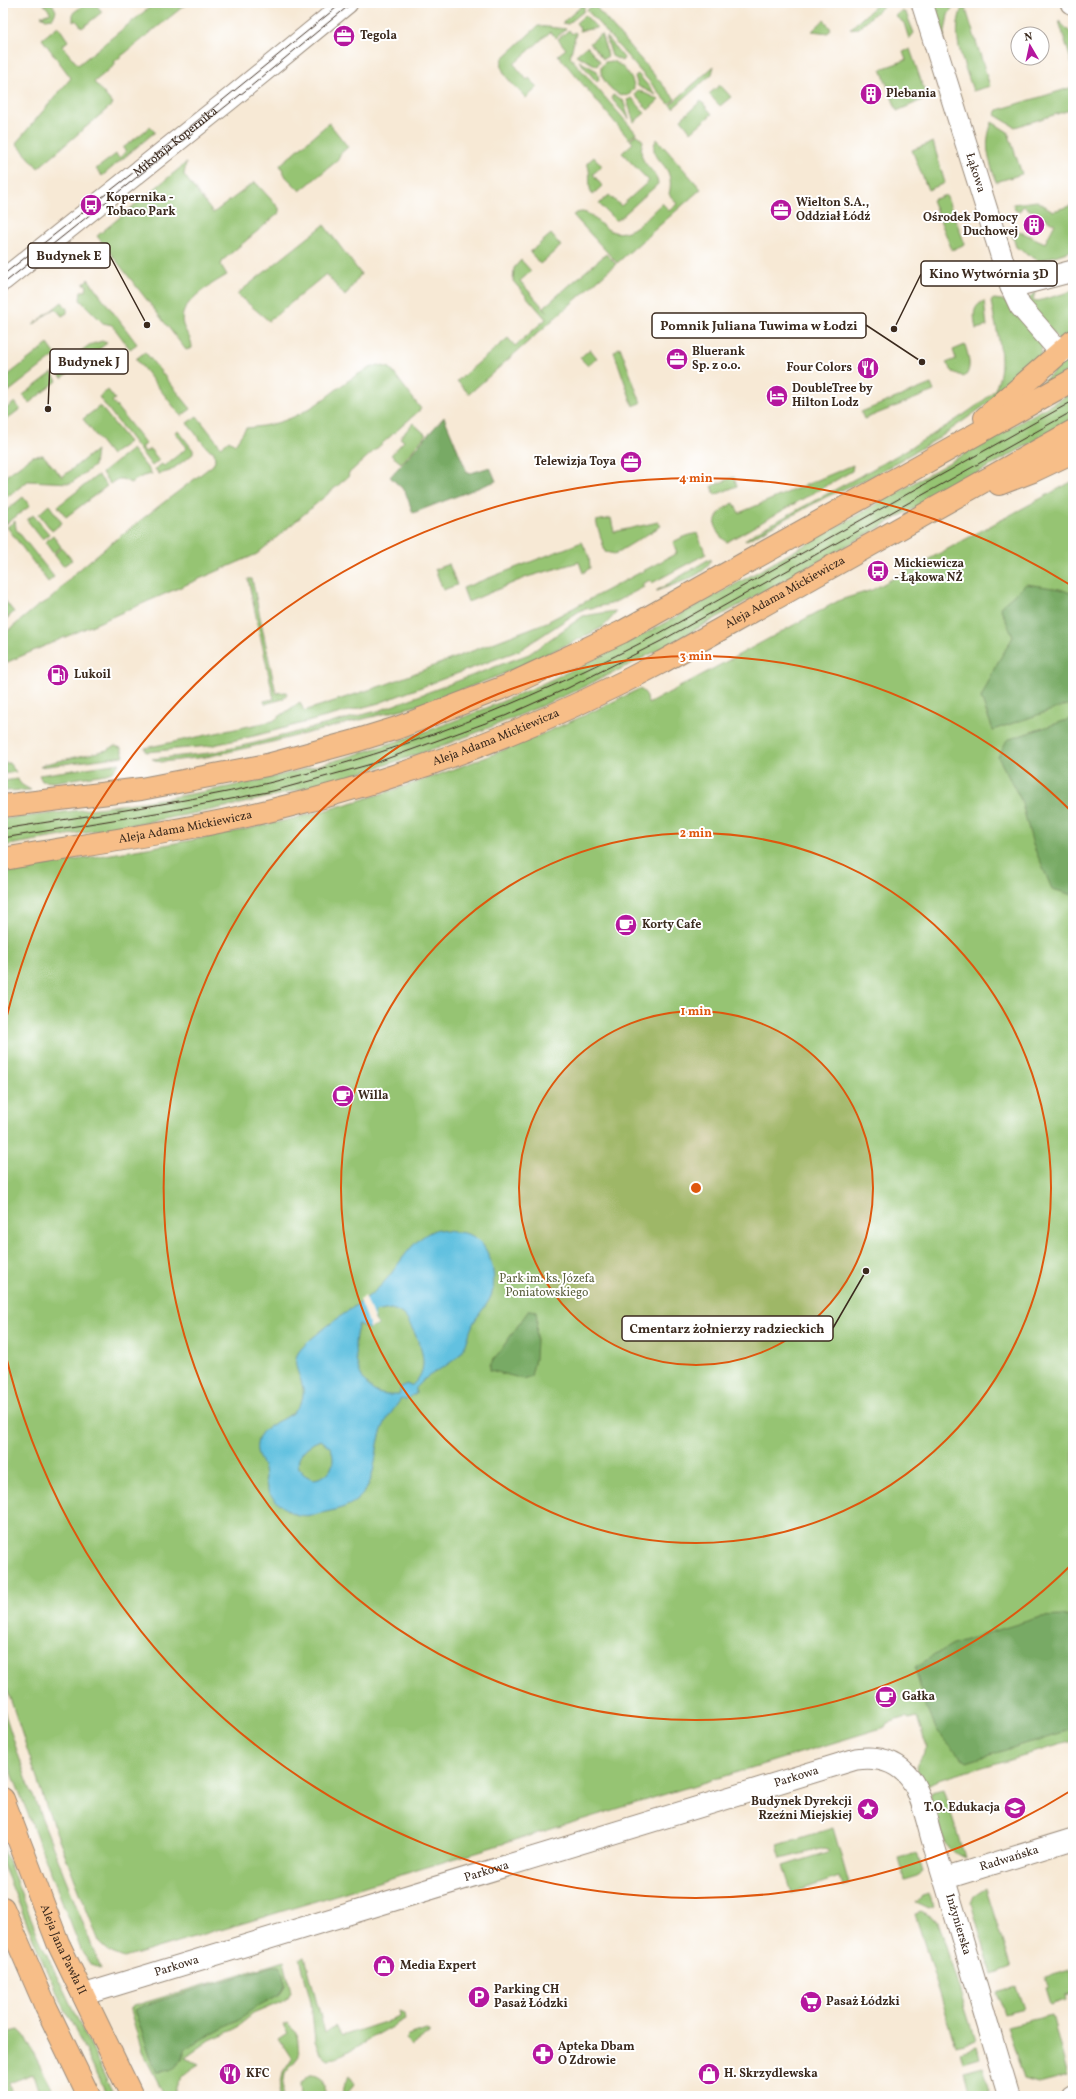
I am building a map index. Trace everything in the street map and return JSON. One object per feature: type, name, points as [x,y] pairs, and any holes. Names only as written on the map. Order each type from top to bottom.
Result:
[{"type":"main road","points":[[926,461],[1000,406],[1067,347]]},
{"type":"main road","points":[[3,806],[141,789],[232,772],[355,741],[436,714],[537,674],[622,632],[1073,380]]},
{"type":"main road","name":"Aleja Adama Mickiewicza","points":[[3,859],[206,824],[276,809],[380,781],[480,746],[560,712],[632,678],[947,503],[1073,431]]},
{"type":"main road","name":"Aleja Adama Mickiewicza","points":[[947,503],[1033,471],[1073,452]]},
{"type":"main road","name":"Aleja Jana Pawła II","points":[[3,1799],[31,1876],[58,1943],[132,2096]]},
{"type":"main road","points":[[3,1908],[46,2007],[89,2096]]},
{"type":"street","name":"Mikołaja Kopernika","points":[[3,280],[231,98],[347,3]]},
{"type":"street","name":"Łąkowa","points":[[922,3],[1011,287],[1020,306],[1067,347]]},
{"type":"street","points":[[1011,287],[1073,271]]},
{"type":"street","name":"Parkowa","points":[[83,1995],[856,1759],[877,1758],[892,1762]]},
{"type":"street","name":"Inżynierska","points":[[892,1762],[904,1771],[914,1785],[945,1877],[1009,2096]]},
{"type":"street","name":"Radwańska","points":[[945,1877],[950,1877],[1073,1839]]},
{"type":"green space","points":[[43,3],[52,3],[56,11],[53,18],[46,19],[41,16],[51,13]]},
{"type":"green space","points":[[86,3],[95,3],[102,12],[82,28],[76,20],[73,22],[73,13]]},
{"type":"green space","points":[[155,3],[185,5],[114,62],[116,64],[94,82],[113,104],[38,168],[16,143],[71,78],[42,39],[58,26],[68,41],[62,46],[78,65]]},
{"type":"green space","points":[[879,3],[887,3],[858,28],[850,29]]},
{"type":"green space","points":[[933,3],[955,3],[948,15],[944,37]]},
{"type":"green space","points":[[964,3],[990,86],[973,91],[959,47],[958,26]]},
{"type":"green space","points":[[584,4],[584,11],[568,24],[562,23]]},
{"type":"green space","points":[[594,5],[675,99],[669,104],[587,10]]},
{"type":"green space","points":[[901,11],[906,13],[914,33],[909,39],[904,23],[895,16]]},
{"type":"green space","points":[[585,15],[597,28],[579,31],[580,28],[576,23]]},
{"type":"green space","points":[[824,20],[831,29],[828,33],[812,31]]},
{"type":"green space","points":[[1059,21],[1073,35],[1073,67]]},
{"type":"green space","points":[[538,26],[566,29],[556,38],[550,32],[514,64],[527,80],[529,78],[538,87],[526,98],[508,80],[502,69],[503,58]]},
{"type":"green space","points":[[569,30],[572,34],[575,32],[576,33],[570,57],[636,133],[629,139],[558,55],[566,49],[558,39]]},
{"type":"green space","points":[[601,34],[608,56],[603,59],[590,43]]},
{"type":"green space","points":[[606,37],[624,58],[622,61],[612,56]]},
{"type":"green space","points":[[587,46],[600,61],[597,66],[576,55]]},
{"type":"green space","points":[[910,49],[927,98],[897,111],[881,69],[906,60],[903,52]]},
{"type":"green space","points":[[579,61],[597,71],[599,80],[597,82]]},
{"type":"green space","points":[[611,61],[623,67],[632,80],[634,88],[629,95],[619,94],[606,83],[601,72],[601,67],[605,62]]},
{"type":"green space","points":[[714,66],[712,74],[673,108],[670,105]]},
{"type":"green space","points":[[638,74],[656,95],[638,86],[635,76]]},
{"type":"green space","points":[[720,85],[731,97],[720,106],[709,94]]},
{"type":"green space","points":[[1073,87],[1073,109],[1015,127],[995,115],[998,110]]},
{"type":"green space","points":[[638,90],[659,100],[648,110],[635,95]]},
{"type":"green space","points":[[613,95],[623,100],[629,119],[611,98]]},
{"type":"green space","points":[[632,98],[645,113],[634,122],[627,100]]},
{"type":"green space","points":[[701,101],[712,114],[691,132],[681,119]]},
{"type":"green space","points":[[992,122],[1008,132],[1022,174],[996,182],[989,159],[987,146]]},
{"type":"green space","points":[[329,123],[348,147],[340,154],[338,160],[300,191],[286,177],[280,165]]},
{"type":"green space","points":[[150,127],[155,132],[102,176],[96,169],[116,154],[119,158],[126,152],[123,148]]},
{"type":"green space","points":[[637,134],[643,141],[641,149],[644,161],[657,178],[658,184],[618,220],[615,220],[599,204],[609,195],[621,206],[649,181],[622,153],[633,143],[630,140]]},
{"type":"green space","points":[[657,139],[701,189],[617,263],[573,215],[580,212],[587,213],[604,227],[618,233],[628,231],[637,226],[662,203],[669,211],[677,204],[669,194],[670,178],[668,172],[655,153],[654,144]]},
{"type":"green space","points":[[933,142],[945,183],[928,190],[912,150]]},
{"type":"green space","points":[[594,157],[602,166],[593,174],[602,186],[592,195],[587,163]]},
{"type":"green space","points":[[186,163],[184,175],[213,213],[255,182],[279,208],[279,213],[223,260],[221,265],[227,275],[197,295],[185,309],[182,317],[183,325],[192,345],[192,348],[186,350],[97,236]]},
{"type":"green space","points":[[946,195],[965,244],[952,250],[932,200]]},
{"type":"green space","points":[[1037,201],[1053,211],[1073,205],[1073,250],[1039,261],[1016,247],[1010,227],[1045,243],[1055,224],[1023,206],[1019,212],[1015,210],[1013,204]]},
{"type":"green space","points":[[324,225],[361,274],[345,296],[326,274],[269,321],[237,294]]},
{"type":"green space","points":[[551,234],[561,246],[540,264],[530,252]]},
{"type":"green space","points":[[606,254],[616,264],[469,394],[457,381],[508,338],[515,346],[546,319],[513,281],[514,268],[521,260],[531,271],[520,281],[548,313],[544,307]]},
{"type":"green space","points":[[88,279],[137,344],[130,349],[112,325],[103,323],[80,300],[81,291],[86,291],[87,285],[83,284]]},
{"type":"green space","points":[[1073,291],[1073,330],[1060,341],[1028,302],[1029,298],[1035,292],[1033,300],[1038,301]]},
{"type":"green space","points":[[994,299],[1002,300],[1008,303],[1043,344],[1040,356],[987,404],[939,438],[869,478],[826,497],[745,541],[757,531],[901,453],[964,415],[986,399],[996,387],[1001,366],[1000,344],[991,301]]},
{"type":"green space","points":[[984,301],[987,326],[976,329],[974,316],[975,309]]},
{"type":"green space","points":[[62,302],[67,309],[67,313],[62,316],[55,308],[33,325]]},
{"type":"green space","points":[[102,341],[107,343],[62,378],[56,370],[89,345]]},
{"type":"green space","points":[[48,344],[56,355],[3,396],[3,392],[8,388],[3,379]]},
{"type":"green space","points":[[965,345],[969,366],[967,374],[964,377],[953,372],[946,363],[956,359],[953,350]]},
{"type":"green space","points":[[620,347],[641,403],[633,406],[614,352]]},
{"type":"green space","points":[[590,349],[597,358],[588,366],[580,358]]},
{"type":"green space","points":[[145,352],[191,409],[181,416],[136,359]]},
{"type":"green space","points":[[1073,354],[1073,368],[1030,393]]},
{"type":"green space","points":[[378,365],[390,368],[421,409],[348,474],[349,476],[257,554],[3,664],[3,635],[39,605],[49,600],[73,575],[107,546],[213,465],[215,460],[214,452],[207,448],[187,423],[197,416],[221,447],[229,440],[235,444],[246,428],[277,423],[292,418],[316,404],[359,374]]},
{"type":"green space","points":[[52,373],[57,381],[29,403],[23,395]]},
{"type":"green space","points":[[931,384],[934,391],[864,419],[861,412]]},
{"type":"green space","points":[[108,390],[115,399],[112,401],[146,444],[141,447],[145,452],[150,449],[159,460],[152,466],[99,397]]},
{"type":"green space","points":[[1073,392],[1073,420],[664,647],[617,671],[522,714],[474,734],[424,752],[325,783],[274,796],[207,811],[3,846],[3,819],[146,801],[196,793],[286,774],[375,749],[452,722],[499,703],[545,683],[635,639],[768,566]]},
{"type":"green space","points":[[15,402],[20,409],[3,422],[3,411]]},
{"type":"green space","points":[[100,406],[129,442],[111,455],[83,419]]},
{"type":"green space","points":[[444,417],[467,472],[471,473],[490,467],[496,481],[413,513],[405,491],[390,477]]},
{"type":"green space","points":[[413,423],[426,435],[401,463],[391,455],[404,441],[400,438]]},
{"type":"green space","points":[[178,430],[193,450],[193,454],[170,471],[159,474],[155,469],[162,464],[164,466],[187,448],[175,432]]},
{"type":"green space","points":[[132,449],[152,474],[143,476],[130,483],[120,479],[115,480],[110,484],[102,473]]},
{"type":"green space","points":[[96,450],[94,466],[71,483],[28,481],[3,500],[3,478],[33,456],[43,455],[62,477]]},
{"type":"green space","points":[[853,465],[852,471],[727,542],[717,532],[716,521],[718,515],[727,506],[734,503],[739,513]]},
{"type":"green space","points":[[98,475],[107,486],[66,517],[58,506]]},
{"type":"green space","points":[[734,477],[737,486],[715,495],[712,486]]},
{"type":"green space","name":"Park im. ks. Józefa Poniatowskiego","points":[[1073,481],[1073,1741],[941,1779],[925,1786],[916,1766],[927,1748],[917,1717],[909,1719],[906,1717],[887,1723],[885,1727],[221,1930],[220,1929],[124,1958],[109,1952],[100,1944],[46,1806],[3,1677],[3,872],[121,853],[277,823],[357,801],[480,759],[560,726],[639,689],[645,693],[648,704],[840,600],[872,590]]},
{"type":"green space","points":[[23,497],[30,506],[3,526],[3,513]]},
{"type":"green space","points":[[49,505],[62,523],[52,531],[39,514]]},
{"type":"green space","points":[[33,515],[49,534],[42,539],[27,520]]},
{"type":"green space","points":[[611,518],[614,532],[658,522],[661,526],[615,554],[605,552],[596,521]]},
{"type":"green space","points":[[15,521],[16,529],[54,577],[48,582],[7,527]]},
{"type":"green space","points":[[697,533],[706,554],[652,583],[650,580],[642,584],[644,587],[611,604],[581,610],[520,650],[379,703],[254,736],[209,746],[146,752],[145,748],[273,721],[300,702],[304,711],[387,684],[547,622],[677,553],[673,542]]},
{"type":"green space","points":[[53,535],[61,547],[53,553],[45,542]]},
{"type":"green space","points":[[582,542],[589,557],[590,568],[583,573],[579,562],[527,577],[468,602],[463,588]]},
{"type":"green space","points":[[62,548],[72,560],[63,566],[54,554]]},
{"type":"green space","points":[[711,558],[709,564],[697,575],[656,591]]},
{"type":"green space","points":[[449,564],[457,585],[443,590],[435,569]]},
{"type":"green space","points":[[248,579],[252,579],[276,693],[286,692],[287,694],[283,699],[265,704],[264,701],[274,699]]},
{"type":"green space","points":[[1026,584],[1060,589],[1073,594],[1073,703],[993,730],[981,698],[995,667],[1013,637],[1000,607]]},
{"type":"green space","points":[[3,598],[14,612],[5,620],[3,617]]},
{"type":"green space","points":[[615,611],[616,613],[603,627],[577,640],[503,674],[431,702],[206,757],[161,762],[152,759],[210,753],[255,743],[381,710],[529,654],[583,616]]},
{"type":"green space","points":[[1073,718],[1073,753],[1069,754],[1073,767],[1073,895],[1052,889],[1033,845],[1021,800],[998,757],[1007,740]]},
{"type":"green space","points":[[115,746],[121,748],[124,756],[40,767],[45,764],[107,750]]},
{"type":"green space","points":[[3,763],[9,763],[16,772],[3,774]]},
{"type":"green space","points":[[120,763],[112,772],[106,774],[53,782],[42,781],[39,775]]},
{"type":"green space","points":[[17,779],[22,785],[31,790],[3,791],[3,781]]},
{"type":"green space","points":[[529,1310],[536,1311],[537,1318],[535,1359],[531,1376],[523,1379],[490,1370],[490,1365]]},
{"type":"green space","points":[[1062,1616],[1073,1619],[1073,1729],[967,1762],[945,1740],[931,1720],[915,1667],[953,1644],[1040,1617]]},
{"type":"green space","points":[[3,1708],[26,1778],[101,1969],[92,1965],[81,1950],[8,1763],[3,1746]]},
{"type":"green space","points":[[943,1789],[965,1858],[956,1854],[950,1848],[944,1840],[937,1823],[929,1795],[931,1792]]},
{"type":"green space","points":[[833,1828],[849,1884],[842,1886],[839,1877],[792,1893],[783,1866],[827,1852],[829,1850],[824,1848],[781,1859],[777,1845]]},
{"type":"green space","points":[[3,1848],[39,1938],[114,2096],[107,2096],[47,1972],[3,1865]]},
{"type":"green space","points":[[917,1853],[923,1872],[917,1876],[904,1880],[898,1858]]},
{"type":"green space","points":[[986,1888],[1011,1968],[992,1975],[971,1903],[974,1896]]},
{"type":"green space","points":[[929,1894],[934,1907],[929,1909],[916,1903],[922,1896]]},
{"type":"green space","points":[[921,1912],[938,1921],[975,2040],[956,2045],[915,1914]]},
{"type":"green space","points":[[305,1957],[325,2033],[335,2026],[342,2036],[400,2017],[399,2012],[404,2014],[405,2019],[336,2058],[327,2059],[320,2053],[315,2041],[311,2003],[300,1958]]},
{"type":"green space","points":[[284,1961],[291,1992],[286,2000],[253,2014],[233,2030],[210,2040],[185,2058],[199,2064],[182,2077],[177,2085],[174,2096],[165,2096],[142,2051],[130,2010],[133,2006]]},
{"type":"green space","points":[[273,1966],[279,1966],[284,1974],[285,1985],[280,1994],[260,2005],[239,2020],[186,2048],[182,2059],[173,2069],[156,2072],[134,2010],[145,2005]]},
{"type":"green space","points":[[1070,1970],[1073,1978],[1073,1994],[1065,1996],[1066,2000],[1050,2005],[1045,1989],[1048,1988],[1045,1977]]},
{"type":"green space","points":[[1016,1986],[1024,2009],[1004,2014],[997,1992]]},
{"type":"green space","points":[[1052,2015],[1068,2076],[1038,2084],[1024,2080],[1007,2026]]},
{"type":"green space","points":[[287,2023],[297,2032],[299,2056],[285,2074],[282,2096],[278,2096],[283,2073],[292,2059],[279,2039],[288,2033],[283,2025]]},
{"type":"green space","points":[[19,2030],[24,2035],[56,2096],[40,2096],[33,2074],[9,2083],[12,2096],[3,2096],[3,2033]]},
{"type":"green space","points":[[426,2030],[429,2031],[429,2034],[411,2046],[406,2039],[409,2036]]},
{"type":"green space","points":[[977,2046],[980,2058],[963,2063],[960,2051]]},
{"type":"green space","points":[[983,2067],[992,2096],[971,2096],[964,2072]]},
{"type":"green space","points":[[310,2075],[318,2076],[325,2084],[325,2092],[323,2096],[301,2095],[300,2083]]},
{"type":"green space","points":[[349,2075],[355,2084],[345,2096],[342,2096],[343,2087]]},
{"type":"water","points":[[437,1229],[468,1234],[477,1239],[486,1250],[492,1265],[494,1281],[491,1296],[473,1324],[466,1344],[460,1354],[449,1364],[426,1378],[416,1388],[416,1393],[406,1400],[401,1399],[390,1414],[379,1438],[370,1482],[361,1496],[345,1507],[319,1514],[302,1516],[291,1512],[269,1493],[264,1470],[258,1454],[257,1444],[263,1431],[293,1412],[298,1407],[302,1399],[302,1386],[296,1367],[297,1355],[310,1340],[374,1292],[390,1275],[410,1248],[427,1234]],"holes":[[[391,1309],[400,1312],[408,1321],[420,1346],[423,1360],[421,1374],[417,1380],[411,1386],[406,1384],[401,1387],[399,1395],[386,1395],[374,1391],[363,1378],[356,1360],[355,1351],[355,1341],[359,1324],[368,1329],[378,1325],[375,1321],[374,1312]],[[321,1440],[331,1448],[333,1464],[329,1472],[314,1479],[305,1475],[300,1470],[298,1465],[299,1459],[307,1448]]]},
{"type":"pier","points":[[365,1296],[378,1325],[369,1329],[369,1323],[360,1300]]},
{"type":"tram line","points":[[3,275],[148,161],[342,3]]},
{"type":"tram line","points":[[3,284],[250,87],[352,3]]},
{"type":"tram line","points":[[3,829],[193,799],[268,783],[305,774],[396,747],[486,714],[530,696],[616,656],[658,634],[1073,401]]},
{"type":"tram line","points":[[3,838],[168,811],[273,791],[375,763],[505,716],[568,688],[661,641],[1073,411]]},
{"type":"place","name":"Tegola","points":[[344,36]]},
{"type":"place","name":"Plebania","points":[[871,94]]},
{"type":"place","name":"Kopernika - Tobaco Park","points":[[91,205]]},
{"type":"place","name":"Wielton S.A., Oddział Łódź","points":[[781,210]]},
{"type":"place","name":"Ośrodek Pomocy Duchowej","points":[[1034,225]]},
{"type":"place","name":"Budynek E","points":[[147,325]]},
{"type":"place","name":"Kino Wytwórnia 3D","points":[[894,329]]},
{"type":"place","name":"Bluerank Sp. z o.o.","points":[[677,359]]},
{"type":"place","name":"Pomnik Juliana Tuwima w Łodzi","points":[[922,362]]},
{"type":"place","name":"Four Colors","points":[[868,368]]},
{"type":"place","name":"DoubleTree by Hilton Lodz","points":[[777,396]]},
{"type":"place","name":"Budynek J","points":[[48,409]]},
{"type":"place","name":"Telewizja Toya","points":[[631,462]]},
{"type":"place","name":"Mickiewicza - Łąkowa NŻ","points":[[878,571]]},
{"type":"place","name":"Lukoil","points":[[58,675]]},
{"type":"place","name":"Korty Cafe","points":[[626,925]]},
{"type":"place","name":"Willa","points":[[343,1096]]},
{"type":"place","name":"Cmentarz żołnierzy radzieckich","points":[[866,1271]]},
{"type":"place","name":"Gałka","points":[[886,1697]]},
{"type":"place","name":"T.O. Edukacja","points":[[1015,1808]]},
{"type":"place","name":"Budynek Dyrekcji Rzeźni Miejskiej","points":[[868,1809]]},
{"type":"place","name":"Media Expert","points":[[384,1966]]},
{"type":"place","name":"Parking CH Pasaż Łódzki","points":[[479,1997]]},
{"type":"place","name":"Pasaż Łódzki","points":[[811,2002]]},
{"type":"place","name":"Apteka Dbam O Zdrowie","points":[[543,2054]]},
{"type":"place","name":"KFC","points":[[230,2074]]},
{"type":"place","name":"H. Skrzydlewska","points":[[709,2074]]}]
